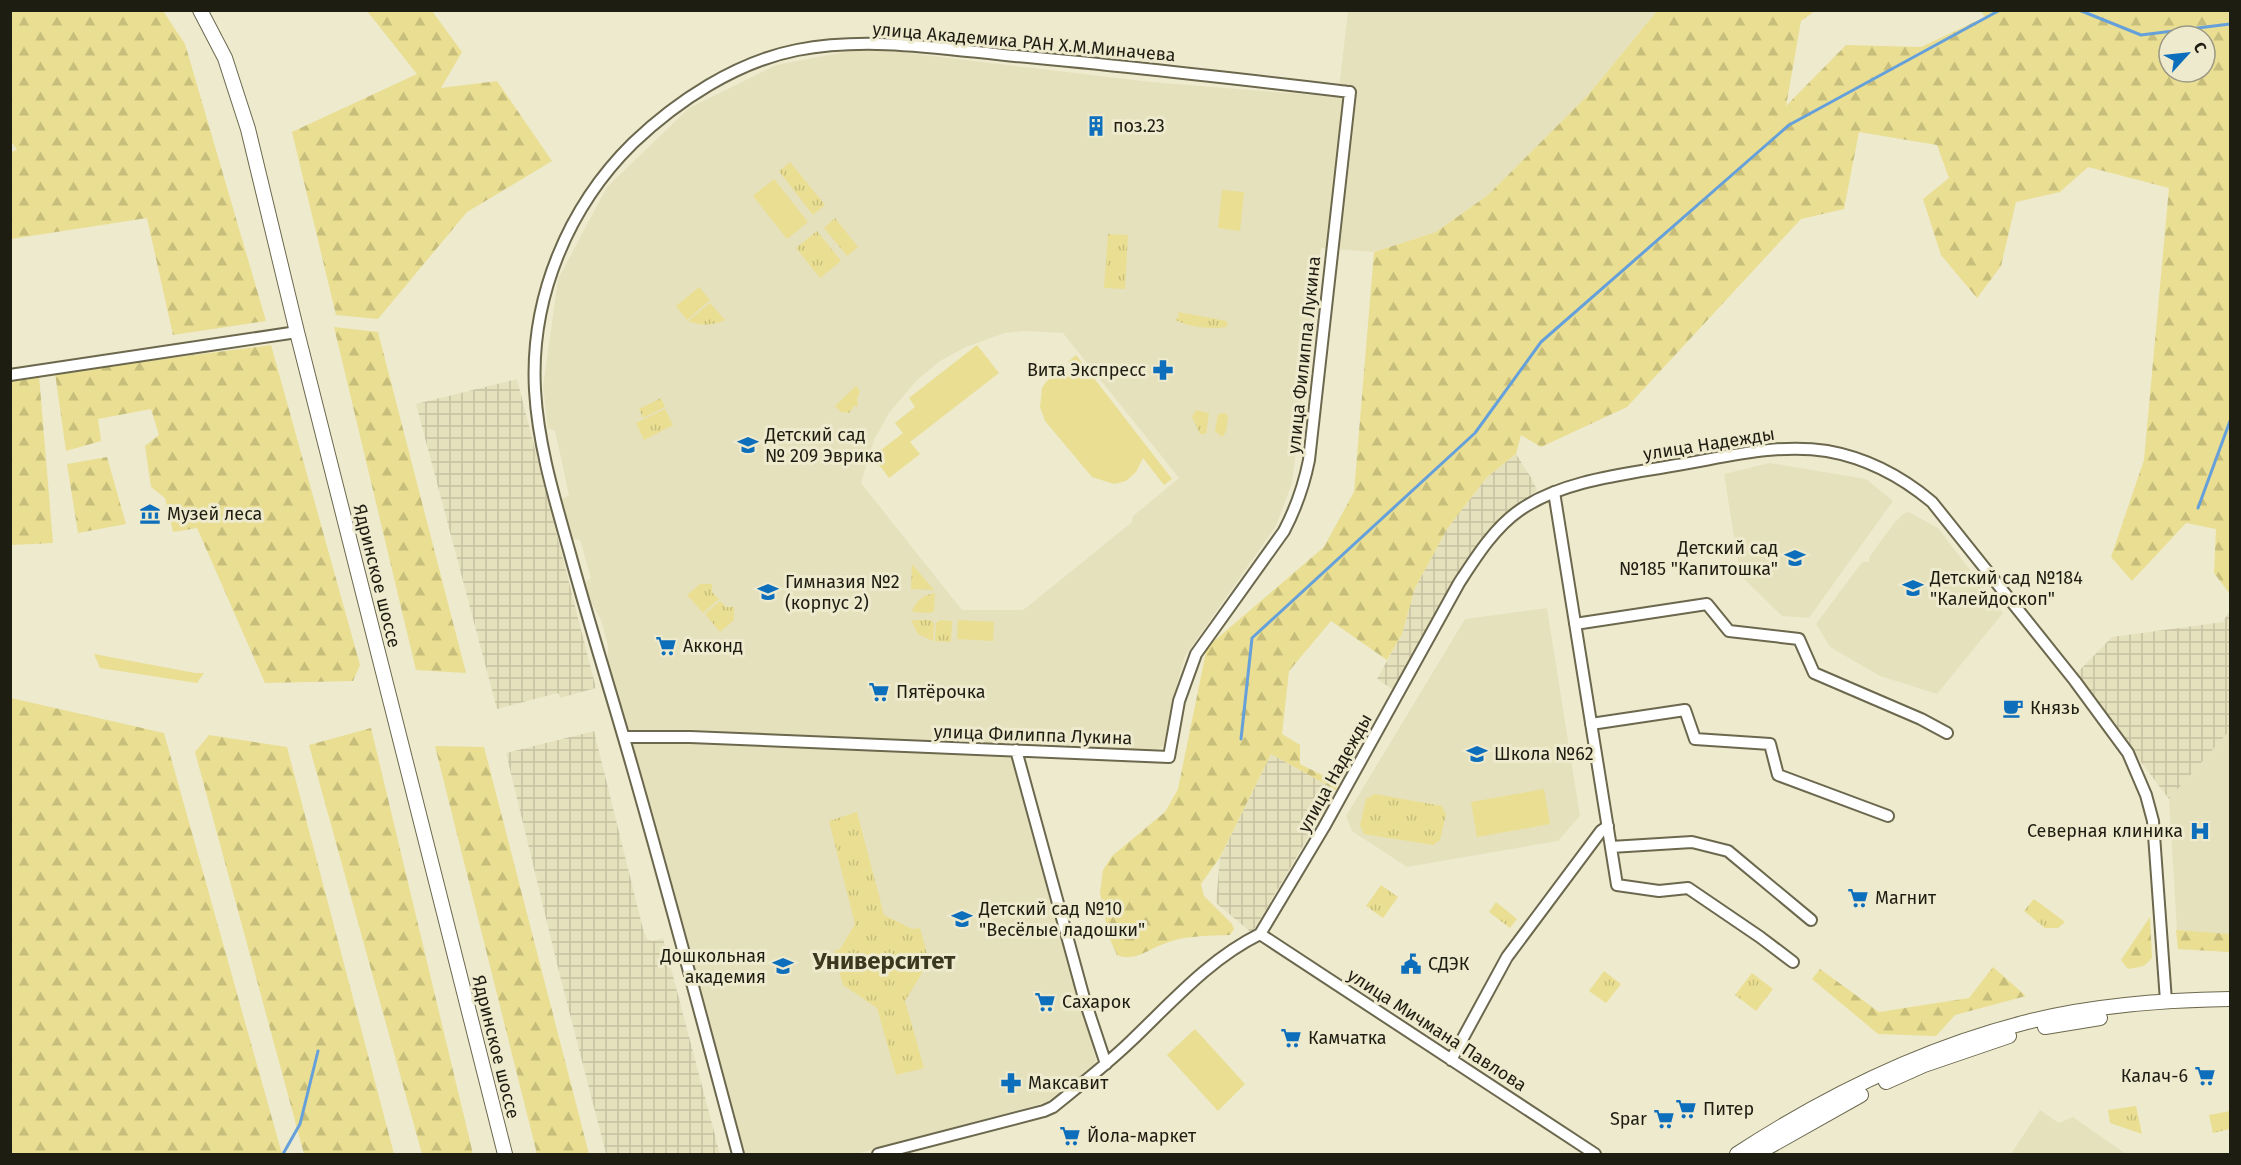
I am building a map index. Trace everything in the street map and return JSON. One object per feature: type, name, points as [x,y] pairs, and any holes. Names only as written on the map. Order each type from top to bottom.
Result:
[{"type":"main road","name":"Ядринское шоссе","points":[[200,10],[225,58],[248,129],[505,1155]]},
{"type":"main road","points":[[1756,1155],[1883,1078],[1982,1034],[2069,1013],[2230,999]]},
{"type":"main road","points":[[2167,1006],[2230,1008]]},
{"type":"main road","points":[[1737,1155],[1792,1120],[1870,1085]]},
{"type":"street","name":"улица Академика РАН Х.М.Миначева","points":[[624,737],[592,634],[545,461],[535,390],[536,344],[548,278],[559,250],[586,202],[613,164],[645,131],[701,90],[744,68],[770,57],[793,51],[845,45],[901,45],[1157,70],[1350,93]]},
{"type":"street","name":"улица Филиппа Лукина","points":[[624,737],[690,737],[1169,757],[1179,701],[1196,654],[1245,589],[1290,521],[1304,486],[1309,460],[1350,93]]},
{"type":"street","points":[[10,375],[297,332]]},
{"type":"street","name":"улица Надежды","points":[[1260,934],[1324,827],[1459,583],[1481,550],[1502,525],[1518,511],[1554,492],[1614,476],[1751,452],[1794,448],[1825,451],[1856,458],[1884,469],[1914,487],[1932,502],[1952,524],[2098,711],[2128,753],[2146,795],[2153,821],[2167,1006]]},
{"type":"street","points":[[1554,492],[1617,885],[1659,891],[1688,888],[1793,962]]},
{"type":"street","points":[[1575,624],[1707,604],[1729,631],[1799,639],[1814,673],[1921,718],[1947,733]]},
{"type":"street","points":[[1591,724],[1685,710],[1695,739],[1770,744],[1778,775],[1888,816]]},
{"type":"street","points":[[624,737],[738,1155]]},
{"type":"street","points":[[1016,750],[1084,998],[1106,1064]]},
{"type":"street","points":[[1451,1060],[1507,957],[1601,831],[1608,826]]},
{"type":"street","points":[[1611,847],[1692,842],[1728,851],[1811,920]]},
{"type":"street","points":[[878,1155],[1044,1112],[1053,1107],[1106,1064],[1209,966],[1241,943],[1260,934]]},
{"type":"street","name":"улица Мичмана Павлова","points":[[1260,934],[1595,1155]]},
{"type":"shaded area","name":"Гимназия №2 (корпус 2)","points":[[1348,11],[1657,11],[1588,95],[1488,195],[1436,232],[1374,252],[1321,248],[1292,483],[1276,526],[1185,656],[1174,695],[1168,742],[1152,754],[1016,745],[1096,1060],[1094,1065],[1047,1102],[856,1154],[742,1154],[635,751],[608,664],[608,646],[601,620],[591,602],[585,582],[591,578],[580,540],[572,539],[562,499],[569,495],[555,431],[548,428],[543,387],[558,279],[607,187],[689,108],[776,65],[866,48],[1151,82],[1338,97]],"holes":[[[1024,331],[1063,333],[1179,478],[1133,516],[1132,522],[1027,607],[1022,610],[962,610],[861,483],[874,440],[889,413],[917,380],[940,361],[966,347],[1005,333]]]},
{"type":"shaded area","points":[[517,379],[596,688],[560,698],[558,693],[497,709],[416,404]]},
{"type":"shaded area","points":[[1516,454],[1537,490],[1491,527],[1453,586],[1395,691],[1377,679],[1402,634],[1415,588],[1447,529],[1487,477]]},
{"type":"shaded area","name":"Детский сад №185 \"Капитошка\"","points":[[1770,463],[1866,479],[1893,501],[1809,618],[1782,616],[1740,575],[1724,474]]},
{"type":"shaded area","name":"Детский сад №184 \"Калейдоскоп\"","points":[[1909,512],[1938,528],[2003,613],[1937,694],[1880,676],[1830,647],[1816,624],[1862,562],[1869,562],[1869,557],[1895,522],[1903,514]]},
{"type":"shaded area","name":"Школа №62","points":[[1547,608],[1580,816],[1558,841],[1407,867],[1352,831],[1346,816],[1465,619]]},
{"type":"shaded area","points":[[2230,610],[2230,730],[2169,799],[2075,675],[2112,637],[2223,622]]},
{"type":"shaded area","name":"Северная клиника","points":[[2230,730],[2230,952],[2178,949],[2169,799]]},
{"type":"shaded area","points":[[594,731],[643,929],[647,939],[653,941],[663,938],[720,1154],[606,1154],[506,753]]},
{"type":"shaded area","points":[[1271,754],[1336,790],[1252,933],[1216,903],[1220,858]]},
{"type":"shaded area","points":[[2040,1110],[2059,1123],[2073,1117],[2126,1154],[2011,1154]]},
{"type":"green space","points":[[11,10],[163,11],[185,44],[266,321],[173,335],[147,218],[11,239],[11,152],[17,150],[10,140]]},
{"type":"green space","points":[[367,11],[432,11],[462,52],[441,88],[497,81],[552,161],[467,212],[378,319],[336,315],[292,132],[417,74]]},
{"type":"green space","points":[[1657,11],[1815,11],[1801,21],[1786,106],[1846,45],[1921,47],[1985,17],[1981,11],[2230,11],[2230,594],[2214,573],[2216,529],[2186,523],[2132,581],[2111,557],[2144,460],[2169,188],[2088,167],[2060,192],[2016,202],[2001,266],[1977,298],[1941,255],[1923,199],[1949,178],[1937,145],[1859,132],[1844,209],[1801,219],[1627,407],[1541,447],[1521,435],[1516,454],[1487,477],[1447,529],[1415,588],[1402,634],[1387,660],[1331,621],[1289,671],[1282,734],[1300,745],[1300,764],[1340,784],[1336,790],[1271,754],[1220,857],[1201,884],[1204,896],[1232,924],[1234,929],[1230,935],[1186,938],[1169,942],[1139,955],[1123,957],[1117,955],[1109,937],[1100,893],[1103,870],[1112,856],[1165,812],[1178,789],[1207,647],[1324,547],[1354,492],[1374,252],[1436,232],[1488,195],[1588,95]]},
{"type":"green space","points":[[790,162],[825,205],[813,215],[779,171]]},
{"type":"green space","points":[[774,179],[808,222],[787,239],[753,196]]},
{"type":"green space","points":[[1222,190],[1244,192],[1240,231],[1218,228]]},
{"type":"green space","points":[[835,218],[858,247],[847,256],[824,228]]},
{"type":"green space","points":[[817,231],[841,261],[820,278],[796,248]]},
{"type":"green space","points":[[1108,234],[1128,235],[1125,289],[1104,288]]},
{"type":"green space","points":[[699,287],[710,300],[687,320],[676,306]]},
{"type":"green space","points":[[710,303],[725,320],[706,325],[688,321]]},
{"type":"green space","points":[[1178,312],[1227,321],[1227,327],[1207,328],[1188,325],[1175,320],[1179,316]]},
{"type":"green space","points":[[334,327],[378,332],[466,673],[416,670]]},
{"type":"green space","points":[[271,345],[360,665],[353,681],[265,683],[197,528],[173,532],[165,498],[151,487],[145,446],[159,435],[151,409],[98,419],[101,441],[66,451],[55,373]]},
{"type":"green space","points":[[977,345],[999,373],[910,442],[920,454],[889,478],[877,462],[881,450],[903,433],[895,423],[915,407],[909,398]]},
{"type":"green space","points":[[1076,355],[1172,479],[1164,485],[1143,458],[1136,472],[1126,481],[1114,484],[1092,477],[1045,421],[1040,407],[1042,388],[1056,374],[1075,372],[1068,362]]},
{"type":"green space","points":[[39,376],[53,543],[11,545],[10,380]]},
{"type":"green space","points":[[856,386],[860,391],[857,399],[858,406],[854,406],[849,413],[841,412],[835,406]]},
{"type":"green space","points":[[661,398],[665,407],[643,418],[639,409]]},
{"type":"green space","points":[[665,409],[673,425],[644,440],[636,423]]},
{"type":"green space","points":[[1196,410],[1209,413],[1206,434],[1200,434],[1192,417]]},
{"type":"green space","points":[[1225,413],[1228,416],[1226,432],[1222,437],[1215,431],[1218,414]]},
{"type":"green space","points":[[107,457],[126,524],[78,533],[67,464]]},
{"type":"green space","points":[[912,564],[934,590],[911,589]]},
{"type":"green space","points":[[700,584],[712,584],[712,592],[719,599],[703,613],[687,595]]},
{"type":"green space","points":[[935,593],[934,611],[930,613],[912,612],[920,599]]},
{"type":"green space","points":[[720,601],[726,607],[734,607],[734,620],[720,632],[705,614]]},
{"type":"green space","points":[[911,620],[930,620],[934,623],[933,641],[918,634]]},
{"type":"green space","points":[[940,620],[952,621],[951,642],[935,641],[936,623]]},
{"type":"green space","points":[[958,620],[994,622],[993,641],[957,639]]},
{"type":"green space","points":[[94,654],[204,673],[197,683],[100,668]]},
{"type":"green space","points":[[11,698],[164,733],[282,1154],[11,1154]]},
{"type":"green space","points":[[371,728],[473,1154],[422,1154],[309,745]]},
{"type":"green space","points":[[209,735],[287,747],[394,1154],[304,1154],[195,752]]},
{"type":"green space","points":[[435,746],[484,747],[589,1154],[537,1154]]},
{"type":"green space","points":[[1544,789],[1550,824],[1477,837],[1471,802]]},
{"type":"green space","points":[[1375,794],[1442,806],[1446,815],[1440,840],[1433,845],[1364,834],[1360,825],[1366,799]]},
{"type":"green space","points":[[857,812],[884,915],[912,929],[920,928],[929,961],[905,1001],[924,1068],[896,1075],[877,1008],[843,985],[834,951],[840,949],[855,924],[829,821]]},
{"type":"green space","points":[[1381,885],[1398,897],[1383,918],[1366,906]]},
{"type":"green space","points":[[2034,899],[2065,922],[2058,928],[2045,928],[2024,911]]},
{"type":"green space","points":[[1496,902],[1517,919],[1510,928],[1489,912]]},
{"type":"green space","points":[[2150,917],[2152,958],[2144,966],[2128,969],[2121,960]]},
{"type":"green space","points":[[2176,930],[2230,934],[2230,952],[2178,949]]},
{"type":"green space","points":[[1993,967],[2026,996],[1955,1015],[1936,1036],[1878,1034],[1812,979],[1820,969],[1879,1012],[1969,998]]},
{"type":"green space","points":[[1604,971],[1621,984],[1606,1003],[1589,991]]},
{"type":"green space","points":[[1752,973],[1773,989],[1756,1011],[1735,995]]},
{"type":"green space","points":[[1195,1029],[1245,1084],[1218,1111],[1167,1055]]},
{"type":"green space","points":[[2136,1106],[2142,1134],[2110,1123],[2108,1110]]},
{"type":"green space","points":[[2230,1111],[2230,1129],[2213,1133],[2209,1115]]},
{"type":"waterway","points":[[1241,739],[1252,638],[1475,433],[1541,342],[1789,125],[2000,10]]},
{"type":"waterway","points":[[2079,10],[2141,35],[2230,24]]},
{"type":"waterway","points":[[2198,508],[2230,421]]},
{"type":"waterway","points":[[283,1154],[300,1124],[318,1051]]},
{"type":"place","name":"поз.23","points":[[1096,126]]},
{"type":"place","name":"Вита Экспресс","points":[[1163,370]]},
{"type":"place","name":"Детский сад № 209 Эврика","points":[[748,445]]},
{"type":"place","name":"Музей леса","points":[[150,514]]},
{"type":"place","name":"Детский сад №185 \"Капитошка\"","points":[[1795,558]]},
{"type":"place","name":"Детский сад №184 \"Калейдоскоп\"","points":[[1913,588]]},
{"type":"place","name":"Гимназия №2 (корпус 2)","points":[[768,592]]},
{"type":"place","name":"Акконд","points":[[666,646]]},
{"type":"place","name":"Пятёрочка","points":[[879,692]]},
{"type":"place","name":"Князь","points":[[2013,708]]},
{"type":"place","name":"Школа №62","points":[[1477,754]]},
{"type":"place","name":"Северная клиника","points":[[2200,831]]},
{"type":"place","name":"Магнит","points":[[1858,898]]},
{"type":"place","name":"Детский сад №10 \"Весёлые ладошки\"","points":[[962,919]]},
{"type":"place","name":"СДЭК","points":[[1411,964]]},
{"type":"place","name":"Дошкольная академия","points":[[783,966]]},
{"type":"place","name":"Сахарок","points":[[1045,1002]]},
{"type":"place","name":"Камчатка","points":[[1291,1038]]},
{"type":"place","name":"Калач-6","points":[[2205,1076]]},
{"type":"place","name":"Максавит","points":[[1011,1083]]},
{"type":"place","name":"Питер","points":[[1686,1109]]},
{"type":"place","name":"Spar","points":[[1664,1119]]},
{"type":"place","name":"Йола-маркет","points":[[1070,1136]]},
{"type":"district","name":"Университет","points":[[884,961]]}]
